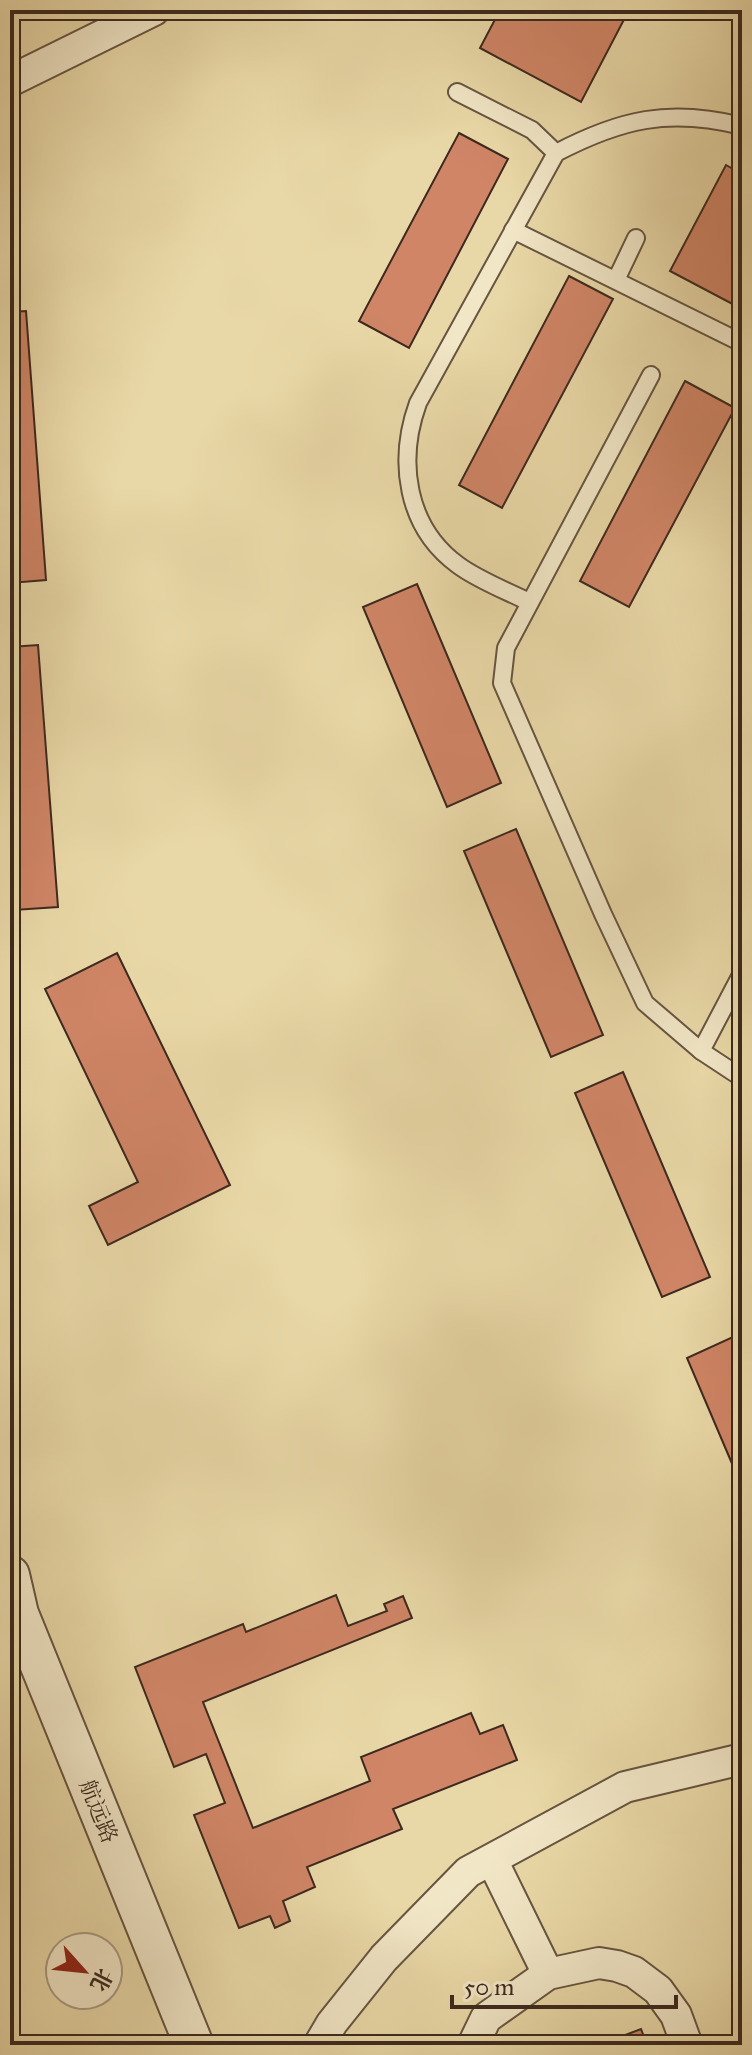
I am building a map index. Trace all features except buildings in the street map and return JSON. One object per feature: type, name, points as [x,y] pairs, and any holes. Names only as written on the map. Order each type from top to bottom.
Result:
[{"type":"street","points":[[10,81],[154,10]]},
{"type":"street","name":"航远路","points":[[10,1575],[19,1614],[194,2045]]},
{"type":"street","points":[[319,2045],[332,2023],[384,1958],[468,1872],[625,1787],[742,1759]]},
{"type":"street","points":[[492,1860],[548,1974]]},
{"type":"street","points":[[473,2045],[486,2018],[548,1974],[599,1963],[634,1972],[658,1990],[676,2015],[687,2045]]},
{"type":"lane","points":[[457,92],[532,130],[556,153]]},
{"type":"lane","points":[[529,602],[459,566],[444,553],[421,521],[413,503],[406,463],[411,423],[418,403],[556,153],[592,134],[644,119],[696,118],[742,126]]},
{"type":"lane","points":[[513,230],[742,343]]},
{"type":"lane","points":[[616,280],[636,238]]},
{"type":"lane","points":[[651,375],[506,648],[502,683],[645,1003],[701,1051],[742,1078]]},
{"type":"lane","points":[[701,1051],[742,973]]}]
